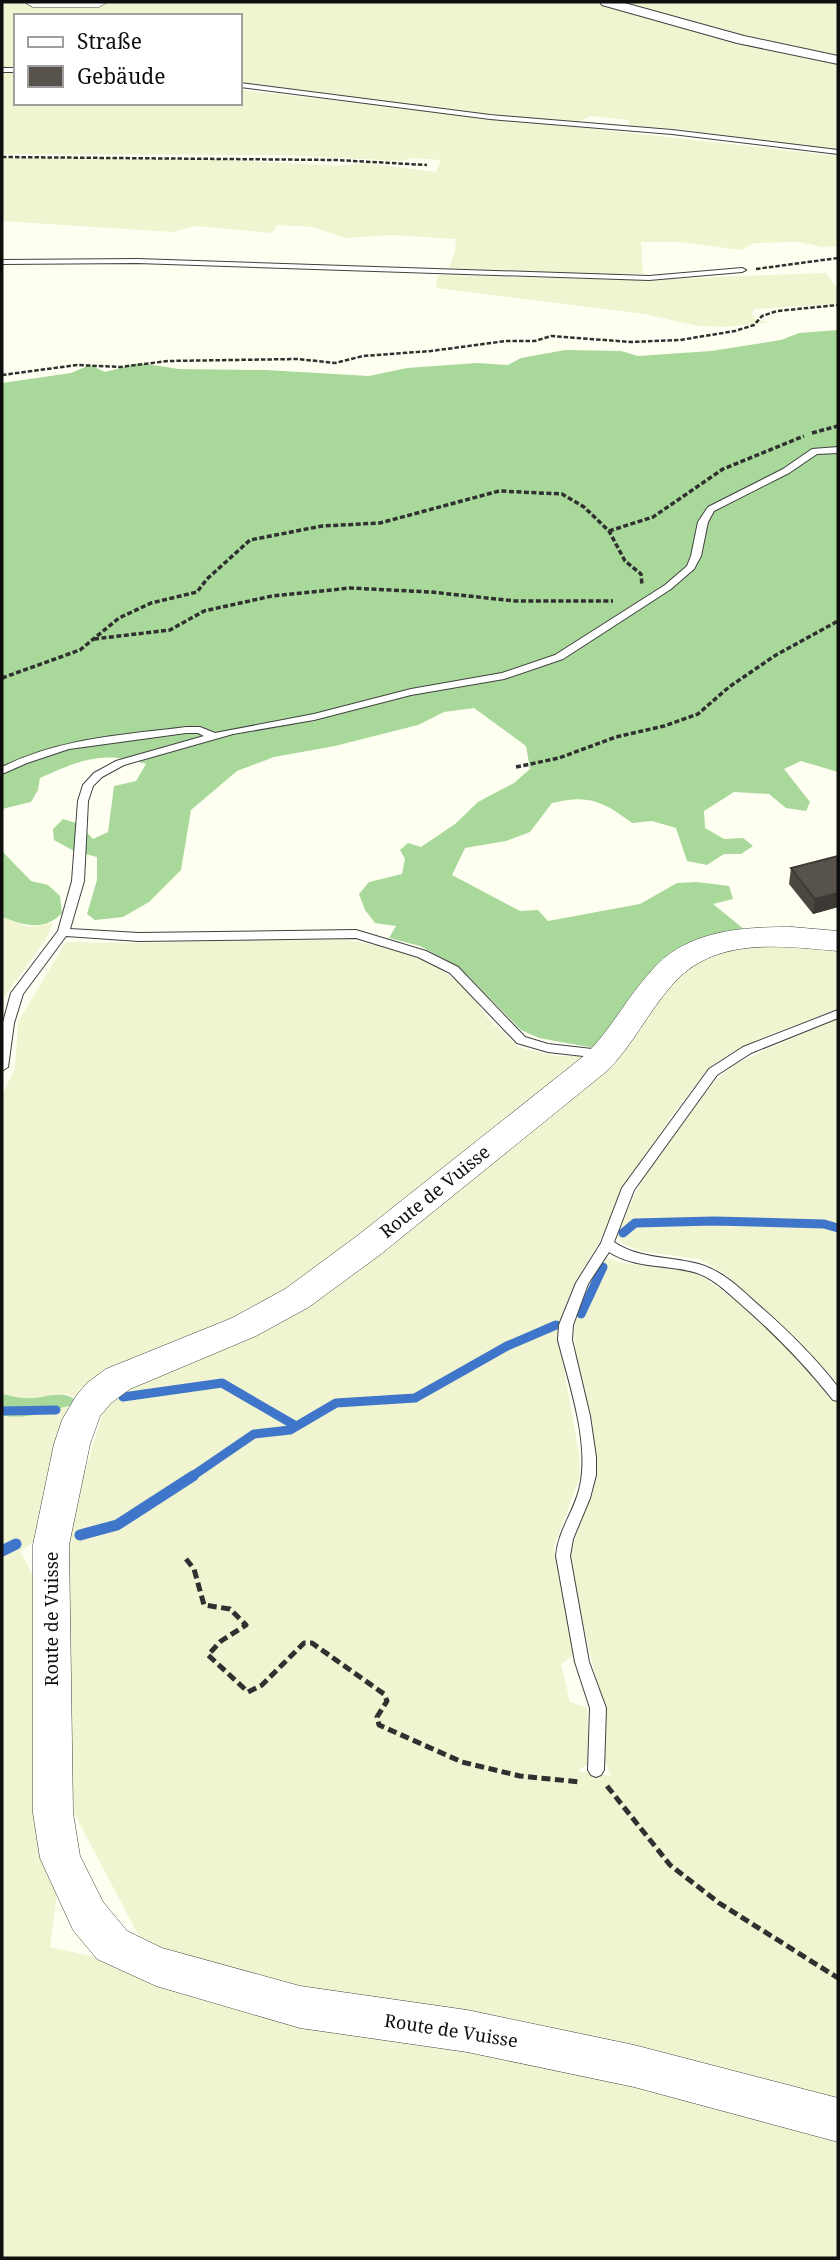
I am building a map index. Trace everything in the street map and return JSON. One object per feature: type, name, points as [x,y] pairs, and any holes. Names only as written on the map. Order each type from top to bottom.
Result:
[{"type":"street","points":[[33,2],[99,2]]},
{"type":"street","points":[[607,2],[742,40],[838,60]]},
{"type":"street","name":"Route de Vuisse","points":[[838,941],[742,939],[717,943],[688,954],[662,976],[605,1055],[438,1191],[304,1293],[259,1320],[118,1379],[99,1392],[88,1406],[72,1444],[50,1558],[53,1813],[57,1847],[66,1873],[94,1925],[112,1945],[156,1966],[300,2007],[467,2031],[634,2066],[838,2120]]},
{"type":"lane","points":[[242,85],[490,117],[672,132],[838,152]]},
{"type":"lane","points":[[2,262],[137,261],[649,278],[742,270]]},
{"type":"lane","points":[[2,1066],[8,1023],[17,993],[63,932],[78,881],[83,802],[88,785],[98,775],[120,763],[214,736],[314,717],[411,692],[526,670],[574,649],[645,602],[691,567],[703,522],[711,509],[786,471],[815,451],[838,450]]},
{"type":"lane","points":[[2,771],[39,753],[78,743],[186,730],[200,730],[214,736]]},
{"type":"lane","points":[[63,932],[139,937],[356,934],[422,954],[454,970],[521,1040],[548,1048],[605,1055]]},
{"type":"lane","points":[[596,1770],[597,1708],[582,1662],[563,1556],[563,1543],[586,1490],[590,1466],[565,1340],[566,1325],[582,1283],[607,1244],[628,1188],[713,1072],[747,1050],[838,1014]]},
{"type":"lane","points":[[607,1244],[612,1249],[639,1258],[683,1264],[721,1279],[790,1339],[838,1396]]},
{"type":"path","points":[[2,157],[336,160],[427,165]]},
{"type":"path","points":[[742,270],[769,269],[838,258]]},
{"type":"path","points":[[2,375],[77,365],[120,367],[168,361],[298,359],[335,363],[363,356],[464,348],[506,341],[535,341],[551,336],[631,342],[680,340],[736,331],[754,325],[762,316],[777,311],[838,305]]},
{"type":"path","points":[[609,531],[623,529],[664,513],[714,475],[738,462],[800,437],[838,426]]},
{"type":"path","points":[[2,678],[80,650],[119,618],[151,603],[197,592],[207,579],[250,540],[322,526],[380,523],[499,491],[562,494],[584,507],[609,531],[625,561],[640,574],[640,594],[645,602]]},
{"type":"path","points":[[94,639],[170,630],[204,611],[272,596],[350,589],[431,592],[514,601],[645,602]]},
{"type":"path","points":[[516,767],[559,758],[698,714],[729,687],[776,655],[838,621]]},
{"type":"path","points":[[186,1559],[194,1569],[204,1605],[230,1609],[246,1625],[208,1654],[248,1692],[262,1685],[304,1643],[313,1643],[384,1694],[387,1701],[377,1717],[379,1725],[462,1762],[520,1776],[580,1782],[596,1770],[670,1865],[719,1903],[838,1978]]},
{"type":"green space","points":[[137,2],[593,2],[710,36],[838,63],[838,150],[816,150],[678,129],[630,126],[628,120],[590,116],[579,122],[483,114],[242,83],[242,14],[14,14],[14,68],[2,69],[2,3],[85,6]]},
{"type":"green space","points":[[615,2],[838,2],[838,58],[741,37]]},
{"type":"green space","points":[[14,72],[14,105],[242,105],[242,90],[838,156],[838,246],[822,247],[799,242],[754,243],[742,250],[680,242],[641,242],[643,274],[559,274],[449,268],[456,248],[455,239],[393,235],[345,238],[313,227],[277,225],[272,233],[196,226],[172,232],[2,221],[2,158],[207,159],[340,166],[365,163],[436,172],[441,160],[413,158],[401,161],[284,155],[2,154],[2,73]]},
{"type":"green space","points":[[826,273],[838,289],[838,304],[754,309],[752,313],[755,319],[769,322],[726,327],[698,326],[645,314],[436,288],[438,275],[635,280]]},
{"type":"green space","points":[[838,330],[838,772],[801,761],[784,769],[810,802],[806,811],[786,808],[769,794],[734,792],[704,811],[705,828],[724,839],[743,838],[753,846],[741,854],[724,854],[707,865],[687,861],[676,828],[652,821],[632,823],[595,801],[576,799],[552,803],[530,832],[506,841],[465,848],[452,875],[520,911],[538,910],[548,921],[640,904],[677,883],[697,882],[729,886],[733,899],[713,904],[745,930],[716,935],[600,1049],[539,1038],[521,1030],[468,976],[446,960],[420,946],[389,938],[396,926],[375,923],[365,910],[359,894],[369,882],[402,874],[405,859],[400,850],[408,843],[421,847],[455,824],[478,802],[514,783],[530,769],[526,746],[474,708],[444,712],[418,725],[335,746],[274,757],[237,771],[191,810],[181,870],[149,902],[123,917],[95,920],[87,914],[97,880],[97,857],[74,851],[54,840],[53,829],[63,819],[79,824],[93,839],[108,832],[114,786],[136,781],[146,764],[104,758],[67,766],[40,778],[38,790],[31,802],[2,809],[2,383],[71,373],[90,365],[105,372],[140,363],[179,369],[266,370],[369,376],[407,368],[476,363],[508,365],[521,358],[565,350],[621,351],[638,356],[711,351],[781,340],[799,333]]},
{"type":"green space","points":[[2,851],[31,881],[48,885],[60,896],[62,913],[41,925],[2,917]]},
{"type":"green space","points":[[2,917],[29,927],[53,923],[46,939],[2,1000]]},
{"type":"green space","points":[[336,938],[390,948],[433,964],[468,989],[489,1020],[518,1047],[556,1056],[589,1056],[281,1300],[104,1379],[74,1397],[67,1394],[26,1399],[2,1394],[2,1095],[15,1069],[18,1022],[66,942]]},
{"type":"green space","points":[[769,944],[838,948],[838,1009],[768,1035],[730,1053],[710,1067],[677,1108],[628,1180],[610,1223],[574,1284],[562,1314],[562,1357],[579,1454],[580,1477],[554,1546],[573,1655],[561,1664],[570,1702],[587,1708],[588,1764],[577,1771],[611,1776],[601,1750],[604,1709],[568,1563],[597,1468],[591,1413],[578,1376],[574,1331],[578,1302],[605,1257],[623,1263],[697,1272],[749,1310],[824,1384],[838,1403],[838,2100],[805,2090],[259,1979],[142,1942],[74,1813],[65,1758],[61,1548],[104,1410],[123,1388],[240,1339],[621,1049],[637,1034],[673,981],[691,965],[739,947]]},
{"type":"green space","points":[[838,1018],[838,1383],[792,1334],[724,1273],[698,1259],[640,1251],[623,1244],[617,1235],[643,1177],[714,1082],[737,1063]]},
{"type":"green space","points":[[2,1394],[19,1398],[61,1395],[74,1399],[79,1404],[74,1410],[69,1406],[36,1415],[10,1417],[2,1415]]},
{"type":"green space","points":[[69,1406],[74,1410],[45,1534],[20,1551],[39,1587],[57,1893],[50,1947],[743,2102],[838,2129],[838,2258],[2,2258],[2,1415],[31,1416]]},
{"type":"building","points":[[838,856],[838,893],[815,899],[791,868]]},
{"type":"waterway","points":[[623,1233],[635,1223],[714,1221],[824,1224],[838,1228]]},
{"type":"waterway","points":[[581,1314],[603,1267]]},
{"type":"waterway","points":[[191,1477],[254,1434],[290,1430],[336,1403],[415,1398],[507,1346],[556,1325]]},
{"type":"waterway","points":[[123,1397],[222,1383],[296,1426]]},
{"type":"waterway","points":[[2,1411],[56,1410]]},
{"type":"waterway","points":[[80,1535],[117,1525],[193,1476]]},
{"type":"waterway","points":[[2,1551],[16,1544]]}]
